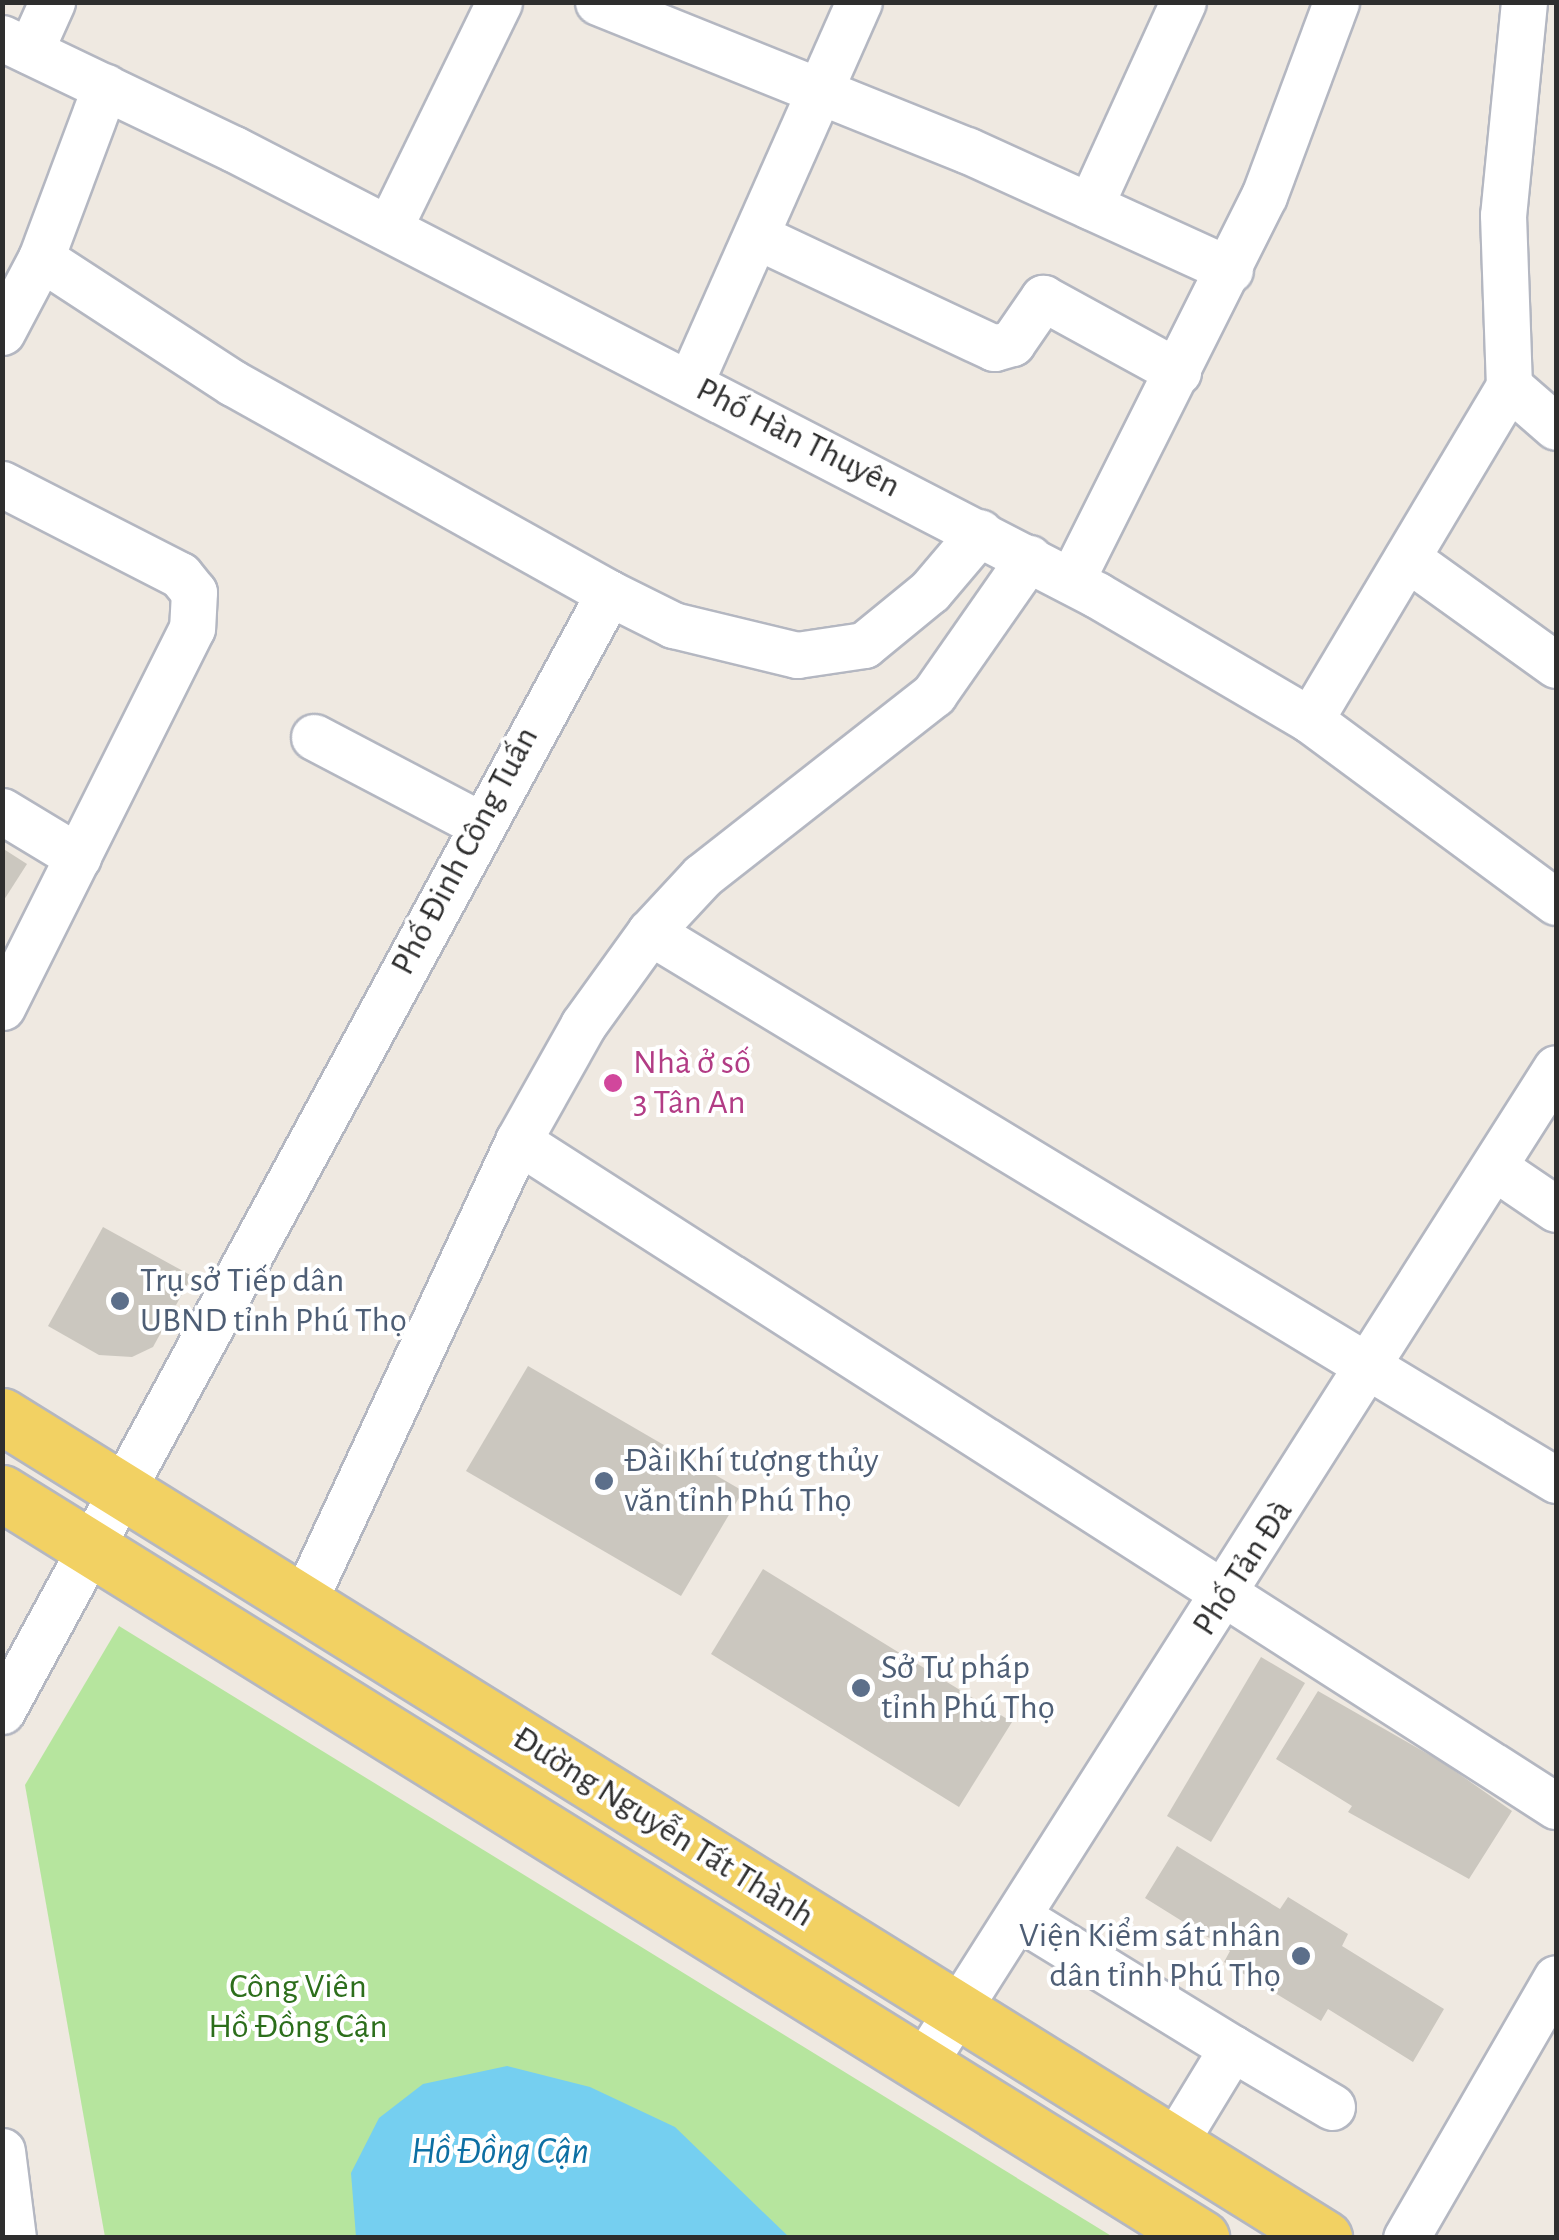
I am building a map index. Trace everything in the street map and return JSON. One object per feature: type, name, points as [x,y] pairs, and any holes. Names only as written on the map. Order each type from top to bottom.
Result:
[{"type":"main road","name":"Đường Nguyễn Tất Thành","points":[[2,1416],[1324,2238]]},
{"type":"main road","name":"Đường Nguyễn Tất Thành","points":[[2,1493],[1201,2238]]},
{"type":"street","points":[[16,44],[52,2]]},
{"type":"street","points":[[389,228],[500,2]]},
{"type":"street","points":[[598,2],[1090,206],[1230,270]]},
{"type":"street","points":[[690,383],[822,94],[859,2]]},
{"type":"street","points":[[1090,206],[1183,2]]},
{"type":"street","points":[[1071,580],[1230,270],[1336,2]]},
{"type":"street","points":[[1310,720],[1509,386],[1503,215],[1524,2]]},
{"type":"street","name":"Phố Hàn Thuyên","points":[[16,44],[389,228],[1071,580],[1310,720],[1556,902]]},
{"type":"street","points":[[2,332],[41,258],[105,87]]},
{"type":"street","points":[[756,236],[994,348],[1012,343],[1043,298],[1178,372]]},
{"type":"street","points":[[41,258],[233,382],[672,625],[797,654],[864,646],[930,592],[980,532]]},
{"type":"street","points":[[1509,386],[1556,427]]},
{"type":"street","points":[[2,484],[180,575],[194,592],[192,628],[2,1008]]},
{"type":"street","points":[[303,1603],[518,1142],[583,1025],[650,932],[702,876],[934,694],[1028,558]]},
{"type":"street","points":[[1407,558],[1556,665]]},
{"type":"street","name":"Phố Đinh Công Tuấn","points":[[2,1712],[480,824],[610,593]]},
{"type":"street","points":[[314,737],[480,824]]},
{"type":"street","points":[[2,811],[78,858]]},
{"type":"street","points":[[650,932],[1556,1480]]},
{"type":"street","name":"Phố Tản Đà","points":[[923,2064],[1370,1368],[1556,1068]]},
{"type":"street","points":[[518,1142],[1556,1806]]},
{"type":"street","points":[[1494,1167],[1556,1209]]},
{"type":"street","points":[[1020,1918],[1332,2107]]},
{"type":"street","points":[[1406,2238],[1556,1978]]},
{"type":"street","points":[[1173,2145],[1232,2048]]},
{"type":"street","points":[[2,2151],[13,2238]]},
{"type":"green space","name":"Công Viên Hồ Đồng Cận","points":[[119,1626],[1113,2237],[105,2237],[25,1785]]},
{"type":"water","name":"Hồ Đồng Cận","points":[[507,2066],[590,2087],[675,2127],[789,2237],[356,2237],[351,2173],[379,2118],[423,2084]]},
{"type":"building","points":[[2,848],[27,864],[2,903]]},
{"type":"building","name":"Trụ sở Tiếp dân UBND tỉnh Phú Thọ","points":[[103,1227],[192,1276],[153,1347],[132,1357],[99,1355],[48,1326]]},
{"type":"building","name":"Đài Khí tượng thủy văn tỉnh Phú Thọ","points":[[528,1366],[743,1491],[681,1596],[466,1471]]},
{"type":"building","name":"Sở Tư pháp tỉnh Phú Thọ","points":[[763,1569],[1012,1722],[959,1807],[711,1654]]},
{"type":"building","points":[[1261,1657],[1305,1683],[1211,1842],[1167,1816]]},
{"type":"building","points":[[1318,1691],[1442,1762],[1512,1811],[1469,1879],[1348,1812],[1352,1806],[1276,1759]]},
{"type":"building","points":[[1177,1846],[1280,1909],[1288,1897],[1348,1934],[1342,1946],[1444,2009],[1413,2062],[1328,2009],[1321,2021],[1224,1962],[1230,1951],[1145,1898]]},
{"type":"place","name":"Nhà ở số 3 Tân An","points":[[613,1083]]},
{"type":"place","name":"Trụ sở Tiếp dân UBND tỉnh Phú Thọ","points":[[120,1301]]},
{"type":"place","name":"Đài Khí tượng thủy văn tỉnh Phú Thọ","points":[[604,1481]]},
{"type":"place","name":"Sở Tư pháp tỉnh Phú Thọ","points":[[861,1688]]},
{"type":"place","name":"Viện Kiểm sát nhân dân tỉnh Phú Thọ","points":[[1301,1956]]}]
